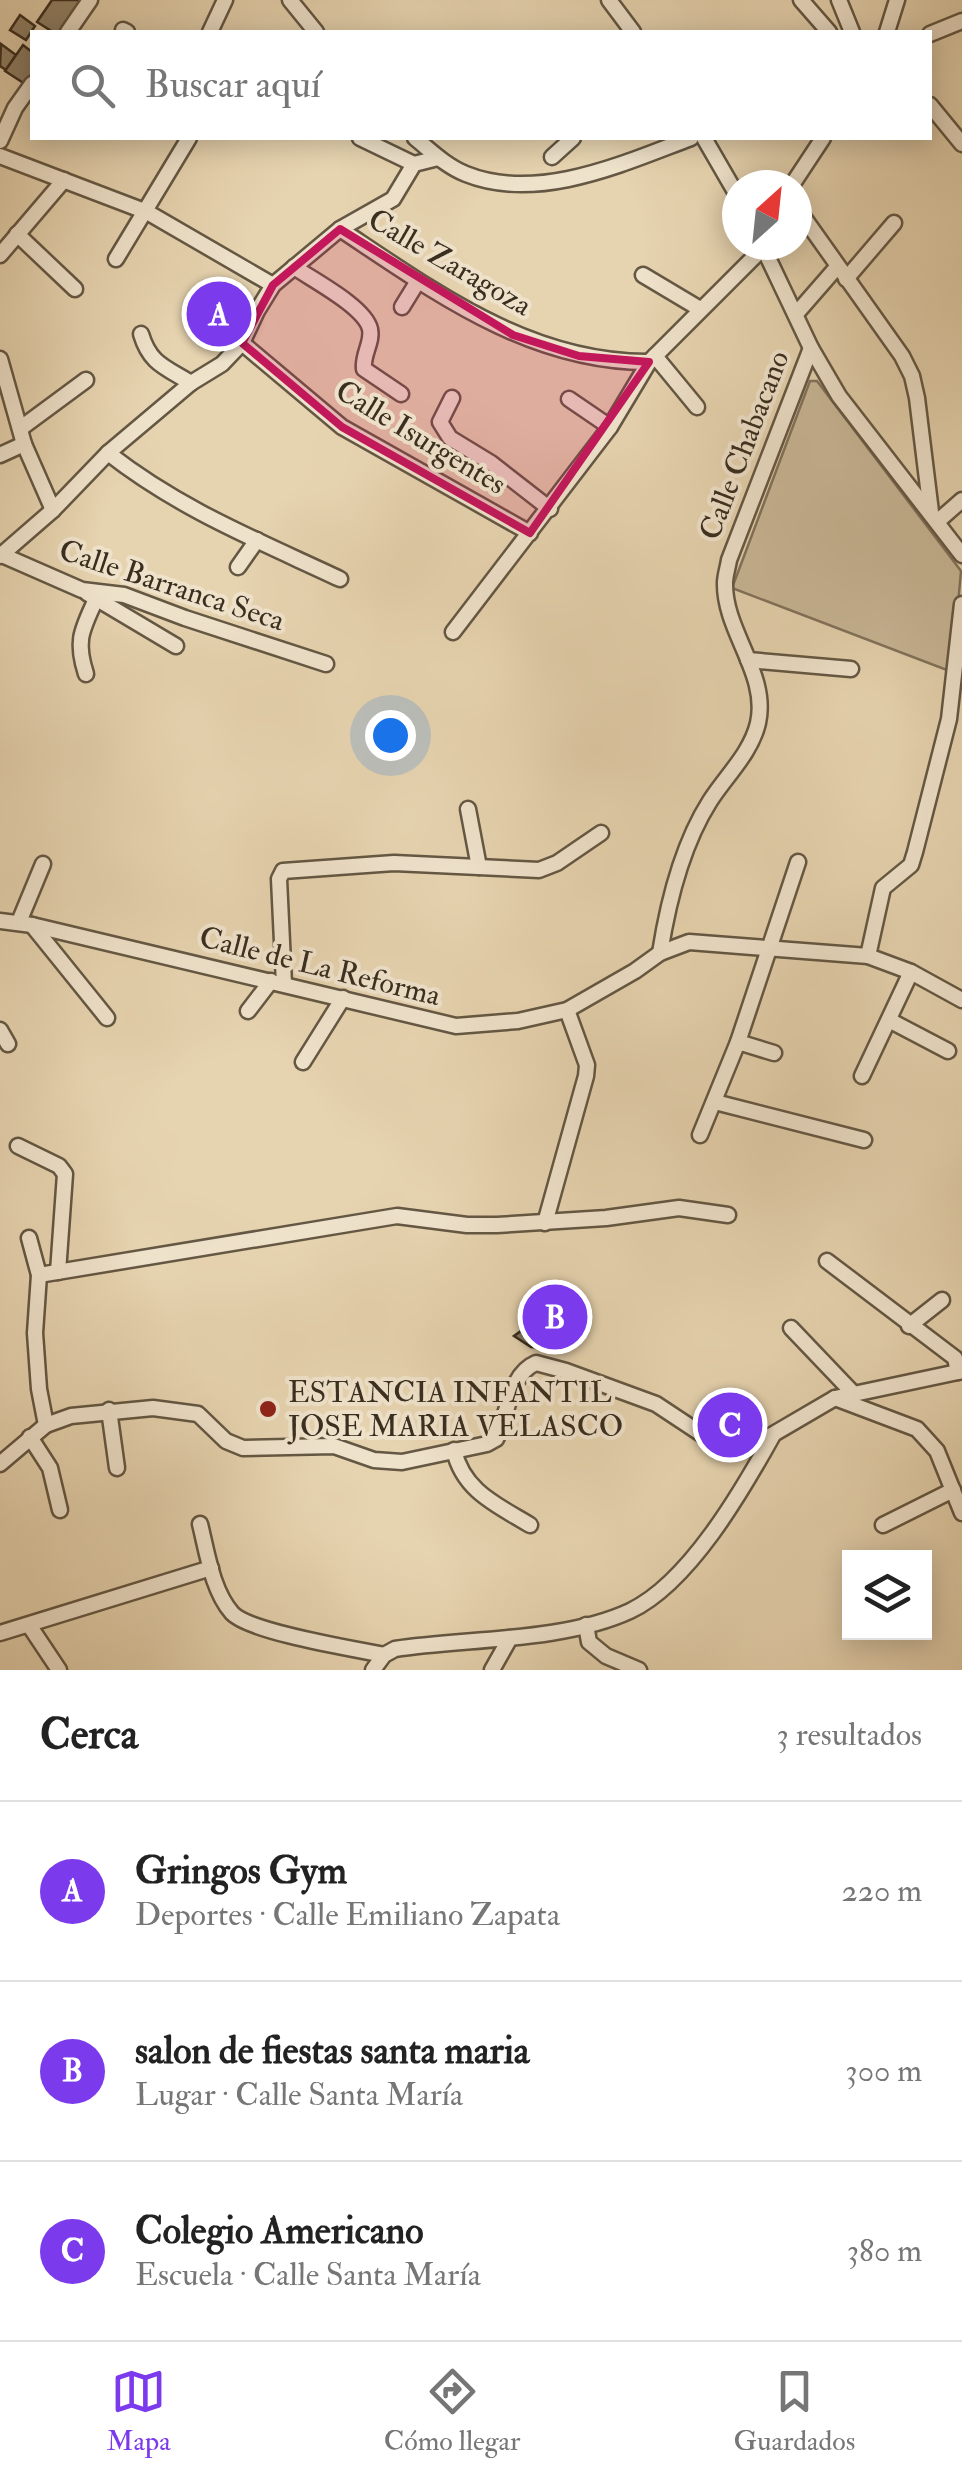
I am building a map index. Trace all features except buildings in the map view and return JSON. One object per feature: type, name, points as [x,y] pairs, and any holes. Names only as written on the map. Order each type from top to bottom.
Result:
[{"type":"street","points":[[69,30],[90,0]]},
{"type":"street","points":[[211,30],[225,0]]},
{"type":"street","points":[[290,0],[314,30]]},
{"type":"street","points":[[609,0],[632,30]]},
{"type":"street","points":[[801,0],[827,30]]},
{"type":"street","points":[[838,0],[851,30]]},
{"type":"street","points":[[888,30],[897,0]]},
{"type":"street","points":[[932,33],[962,22]]},
{"type":"street","points":[[0,142],[30,87]]},
{"type":"street","points":[[932,107],[962,144]]},
{"type":"street","points":[[116,258],[189,140]]},
{"type":"street","points":[[364,140],[414,164],[438,158]]},
{"type":"street","points":[[418,140],[464,174],[499,183],[587,174],[685,140]]},
{"type":"street","points":[[552,157],[570,140]]},
{"type":"street","points":[[705,140],[723,170]]},
{"type":"street","points":[[802,170],[821,140]]},
{"type":"street","points":[[0,156],[147,212],[273,286]]},
{"type":"street","points":[[1,555],[54,510],[108,454],[191,383],[222,364],[242,343],[273,286],[340,229],[394,199],[414,164]]},
{"type":"street","points":[[0,254],[64,180]]},
{"type":"street","points":[[796,314],[894,224]]},
{"type":"street","name":"Calle Zaragoza","points":[[340,229],[418,281],[513,335],[579,356],[620,362],[652,359]]},
{"type":"street","points":[[812,230],[902,356],[912,376],[934,517]]},
{"type":"street","points":[[17,234],[74,289]]},
{"type":"street","points":[[453,632],[610,427],[652,359],[749,260]]},
{"type":"street","points":[[769,260],[839,396],[962,556]]},
{"type":"street","points":[[294,267],[364,315],[371,334],[364,369],[401,394]]},
{"type":"street","points":[[643,276],[700,310]]},
{"type":"street","points":[[402,306],[418,281]]},
{"type":"street","points":[[140,334],[147,353],[157,364],[191,383]]},
{"type":"street","name":"Calle Isurgentes","points":[[242,343],[342,427],[530,533]]},
{"type":"street","name":"Calle Chabacano","points":[[660,953],[671,894],[683,861],[708,804],[750,746],[757,727],[758,691],[725,583],[729,560],[812,348]]},
{"type":"street","points":[[0,359],[23,436],[54,510]]},
{"type":"street","points":[[652,359],[696,407]]},
{"type":"street","points":[[0,454],[86,380]]},
{"type":"street","points":[[452,398],[440,422],[450,438],[491,463],[550,508]]},
{"type":"street","points":[[569,399],[610,427]]},
{"type":"street","points":[[108,454],[189,509],[340,579]]},
{"type":"street","points":[[934,517],[962,500]]},
{"type":"street","points":[[238,567],[256,540]]},
{"type":"street","name":"Calle Barranca Seca","points":[[1,555],[82,590],[124,594],[326,664]]},
{"type":"street","points":[[82,590],[176,646]]},
{"type":"street","points":[[86,674],[80,641],[96,599]]},
{"type":"street","points":[[868,956],[883,888],[911,865],[920,836],[949,720],[962,604]]},
{"type":"street","points":[[748,660],[850,669]]},
{"type":"street","points":[[468,809],[478,868]]},
{"type":"street","points":[[248,1011],[277,983],[279,879],[283,870],[394,863],[528,871],[548,868],[601,833]]},
{"type":"street","points":[[700,1135],[738,1042],[798,862]]},
{"type":"street","points":[[43,864],[25,924],[107,1018]]},
{"type":"street","name":"Calle de La Reforma","points":[[0,921],[456,1026],[567,1010],[660,953],[689,942],[868,956],[911,972],[962,1000]]},
{"type":"street","points":[[862,1076],[911,972]]},
{"type":"street","points":[[303,1062],[343,998]]},
{"type":"street","points":[[545,1223],[586,1076],[587,1065],[567,1010]]},
{"type":"street","points":[[890,1020],[948,1051]]},
{"type":"street","points":[[0,1030],[8,1044]]},
{"type":"street","points":[[738,1042],[774,1054]]},
{"type":"street","points":[[715,1102],[864,1140]]},
{"type":"street","points":[[18,1146],[59,1166],[65,1174],[58,1272]]},
{"type":"street","points":[[40,1274],[398,1216],[467,1225],[606,1218],[665,1208],[728,1214]]},
{"type":"street","points":[[30,1238],[40,1274],[35,1332],[46,1426]]},
{"type":"street","points":[[0,1464],[46,1426],[70,1416],[153,1408],[198,1414],[226,1441],[242,1448],[334,1446],[388,1462],[487,1444],[496,1439],[523,1370],[536,1364],[656,1404],[702,1438],[718,1444],[753,1446],[835,1398],[960,1372],[955,1358],[827,1261]]},
{"type":"street","points":[[910,1326],[942,1300]]},
{"type":"street","points":[[791,1328],[853,1393]]},
{"type":"street","points":[[835,1398],[918,1429],[937,1451],[962,1513]]},
{"type":"street","points":[[109,1410],[117,1468]]},
{"type":"street","points":[[373,1670],[384,1654],[395,1649],[510,1638],[586,1625],[628,1612],[654,1598],[728,1516],[773,1434]]},
{"type":"street","points":[[30,1437],[50,1468],[60,1510]]},
{"type":"street","points":[[454,1450],[465,1480],[530,1525]]},
{"type":"street","points":[[883,1525],[953,1490]]},
{"type":"street","points":[[200,1524],[211,1568],[225,1602],[237,1618],[384,1654]]},
{"type":"street","points":[[0,1634],[211,1568]]},
{"type":"street","points":[[29,1625],[59,1670]]},
{"type":"street","points":[[586,1625],[589,1642],[606,1656],[639,1670]]},
{"type":"street","points":[[492,1670],[510,1638]]},
{"type":"highlighted area","points":[[340,229],[513,335],[579,356],[649,362],[530,533],[342,427],[242,343],[273,285]]},
{"type":"shaded area","points":[[810,381],[817,381],[961,571],[952,672],[732,588]]},
{"type":"place","name":"Gringos Gym","points":[[219,314]]},
{"type":"place","name":"salon de fiestas santa maria","points":[[555,1317]]},
{"type":"place","name":"ESTANCIA INFANTIL JOSE MARIA VELASCO","points":[[268,1409]]},
{"type":"place","name":"Colegio Americano","points":[[730,1425]]}]
